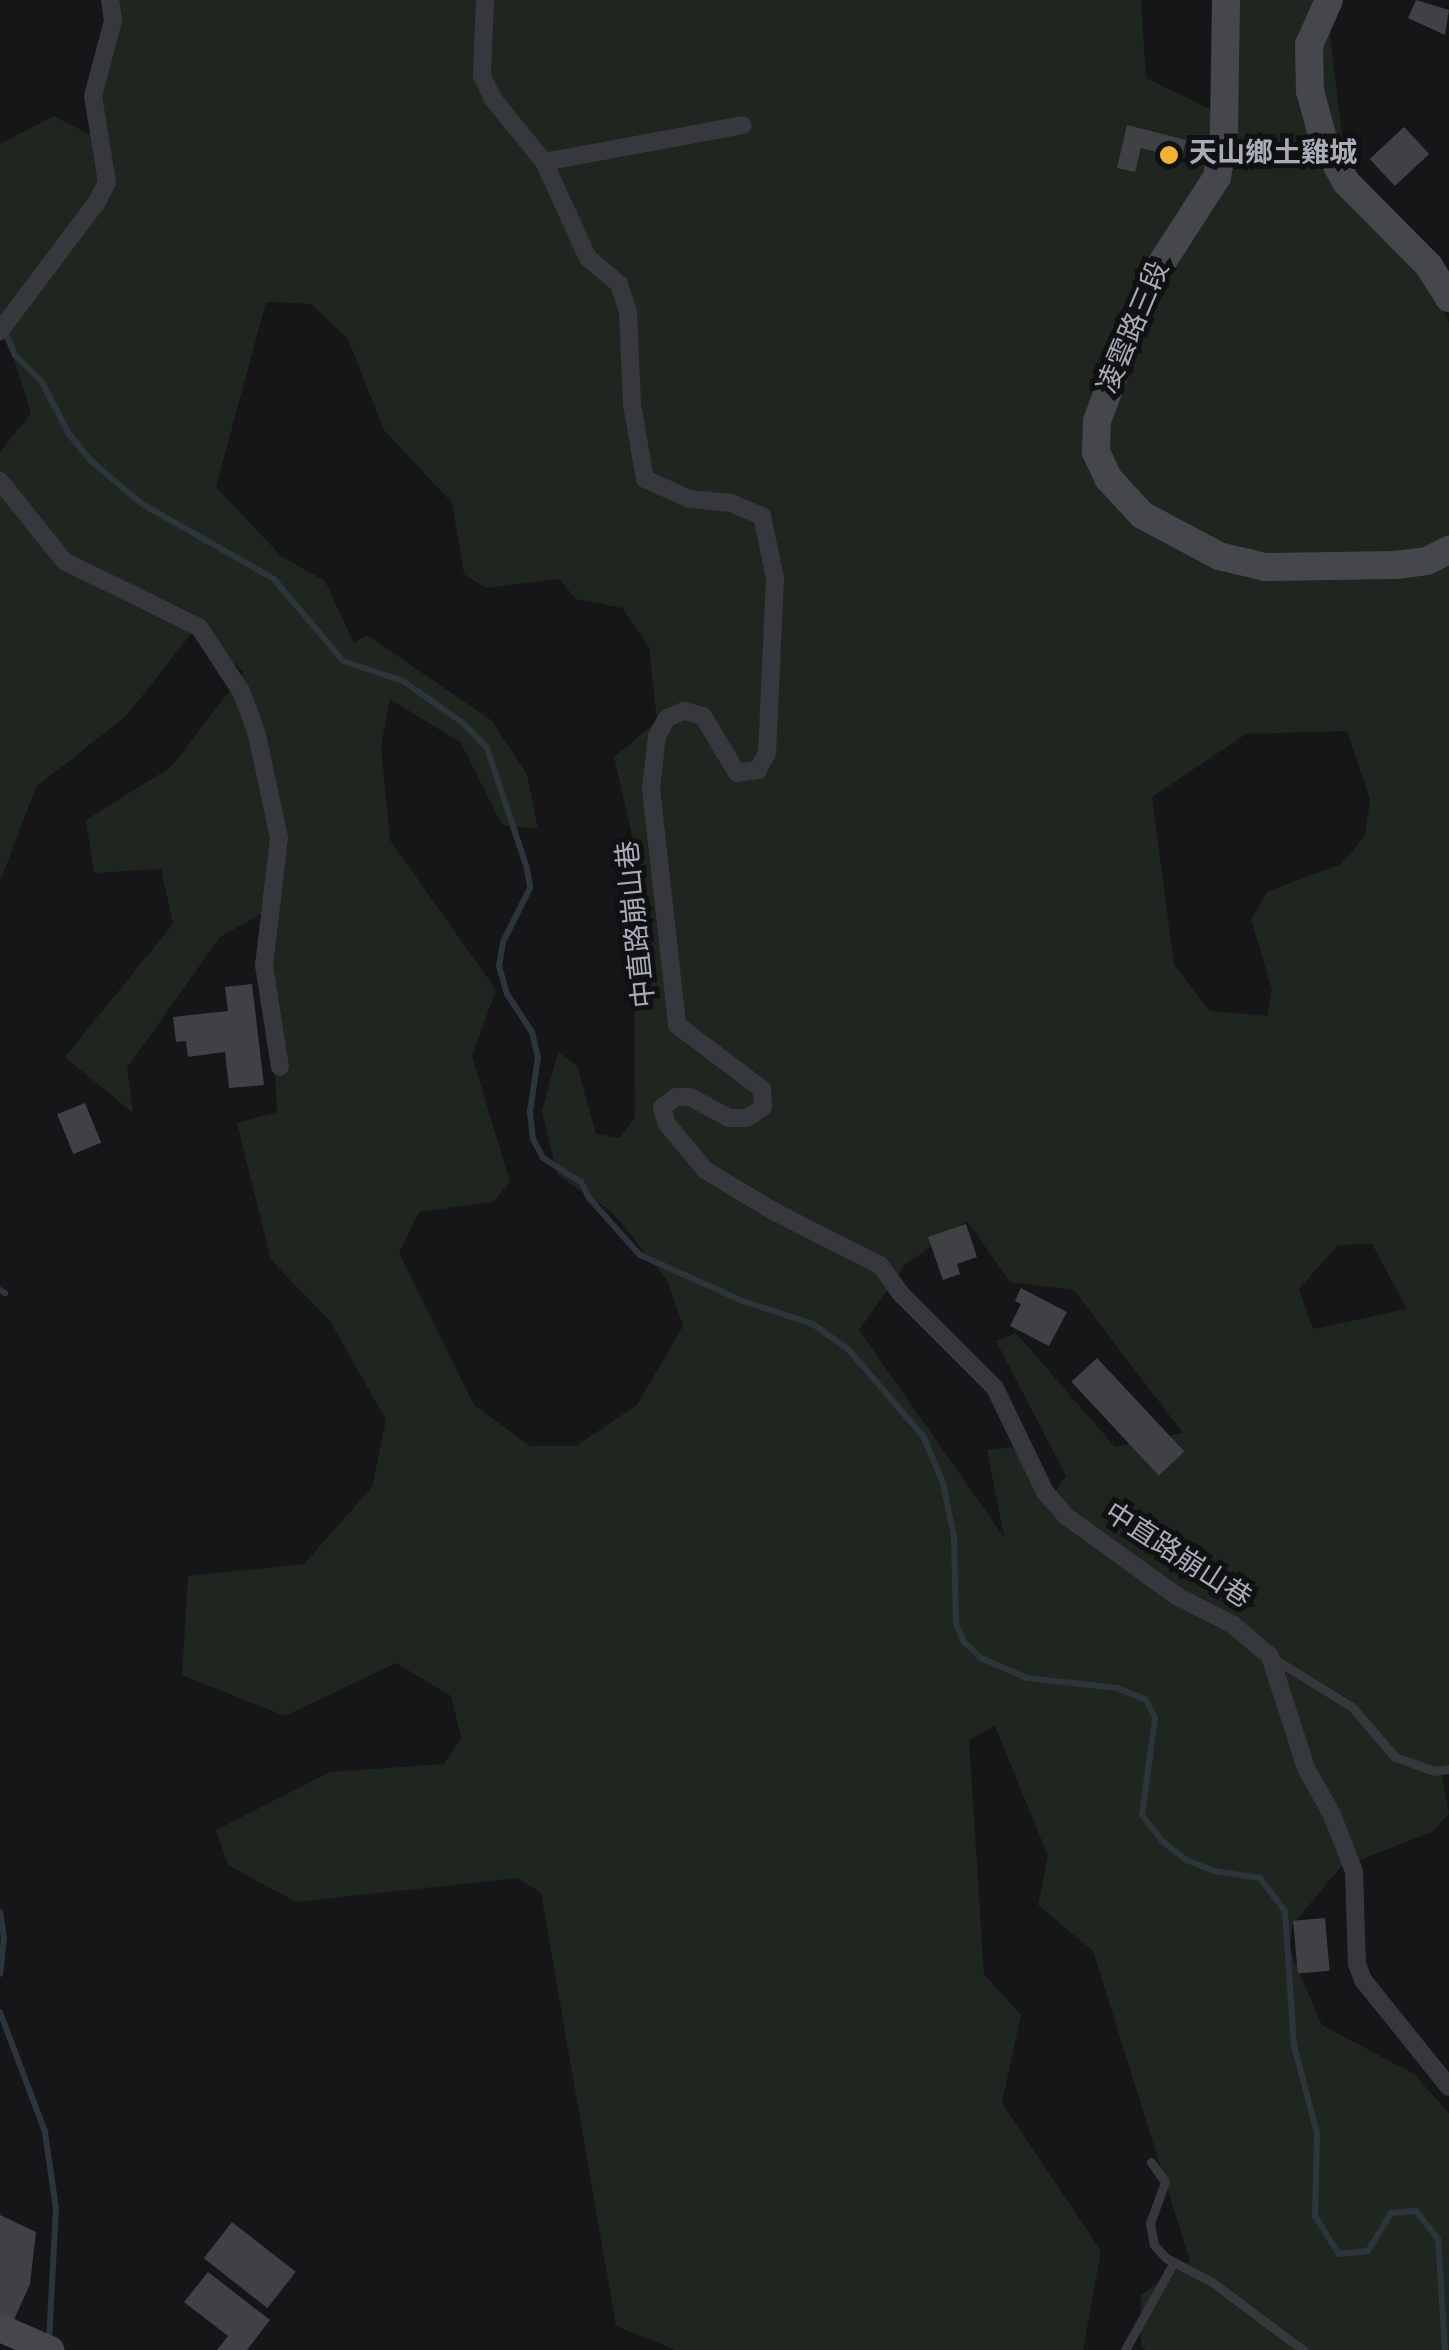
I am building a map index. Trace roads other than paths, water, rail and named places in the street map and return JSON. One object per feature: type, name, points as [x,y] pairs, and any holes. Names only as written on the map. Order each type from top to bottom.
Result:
[{"type":"street","points":[[5,322],[97,202],[107,182],[93,96],[112,22],[110,0]]},
{"type":"street","name":"中直路崩山巷","points":[[485,0],[482,76],[493,99],[544,162],[588,258],[620,284],[628,312],[632,404],[645,480],[690,499],[731,503],[762,516],[775,578],[767,753],[758,770],[736,773],[702,716],[684,712],[667,718],[657,736],[651,788],[677,1026],[762,1090],[763,1107],[747,1118],[728,1118],[690,1097],[676,1097],[662,1108],[667,1124],[705,1170],[775,1212],[880,1265],[900,1293],[995,1388],[1045,1492],[1066,1516],[1175,1596],[1233,1625],[1270,1656]]},
{"type":"street","name":"凌雲路三段","points":[[1226,0],[1224,134],[1217,178],[1148,284],[1097,420],[1096,452],[1108,478],[1142,514],[1219,556],[1265,566],[1396,565],[1428,561],[1449,550]]},
{"type":"street","points":[[1329,0],[1309,45],[1310,90],[1324,142],[1346,182],[1429,266],[1449,298]]},
{"type":"street","points":[[544,162],[743,125]]},
{"type":"street","points":[[0,481],[64,561],[200,627],[242,692],[257,736],[279,838],[264,965],[280,1067]]},
{"type":"street","points":[[1270,1656],[1306,1768],[1332,1815],[1354,1871],[1358,1964],[1363,1980],[1449,2086]]},
{"type":"street","points":[[0,2328],[50,2350]]},
{"type":"lane","points":[[1270,1656],[1352,1706],[1395,1757],[1434,1771],[1449,1769]]},
{"type":"lane","points":[[1151,2162],[1165,2182],[1150,2222],[1154,2245],[1174,2262],[1244,2303],[1303,2350]]},
{"type":"lane","points":[[1125,2350],[1174,2262]]},
{"type":"waterway","points":[[4,330],[15,355],[42,382],[69,434],[90,460],[142,504],[274,579],[343,661],[403,681],[463,723],[487,748],[527,868],[530,888],[503,942],[499,966],[507,994],[532,1032],[538,1057],[530,1112],[533,1139],[543,1158],[581,1182],[589,1198],[640,1255],[743,1301],[813,1324],[849,1350],[923,1436],[943,1483],[954,1537],[956,1624],[964,1642],[981,1658],[1027,1678],[1117,1688],[1146,1700],[1155,1718],[1142,1815],[1162,1841],[1186,1860],[1214,1871],[1260,1878],[1285,1911],[1294,2045],[1317,2134],[1315,2216],[1339,2254],[1368,2251],[1391,2213],[1416,2211],[1438,2239],[1445,2350]]},
{"type":"waterway","points":[[0,1290],[5,1293]]},
{"type":"waterway","points":[[0,1912],[4,1938],[0,1974]]},
{"type":"waterway","points":[[0,2012],[45,2132],[56,2208],[49,2340]]},
{"type":"place","name":"天山鄉土雞城","points":[[1169,155]]}]
